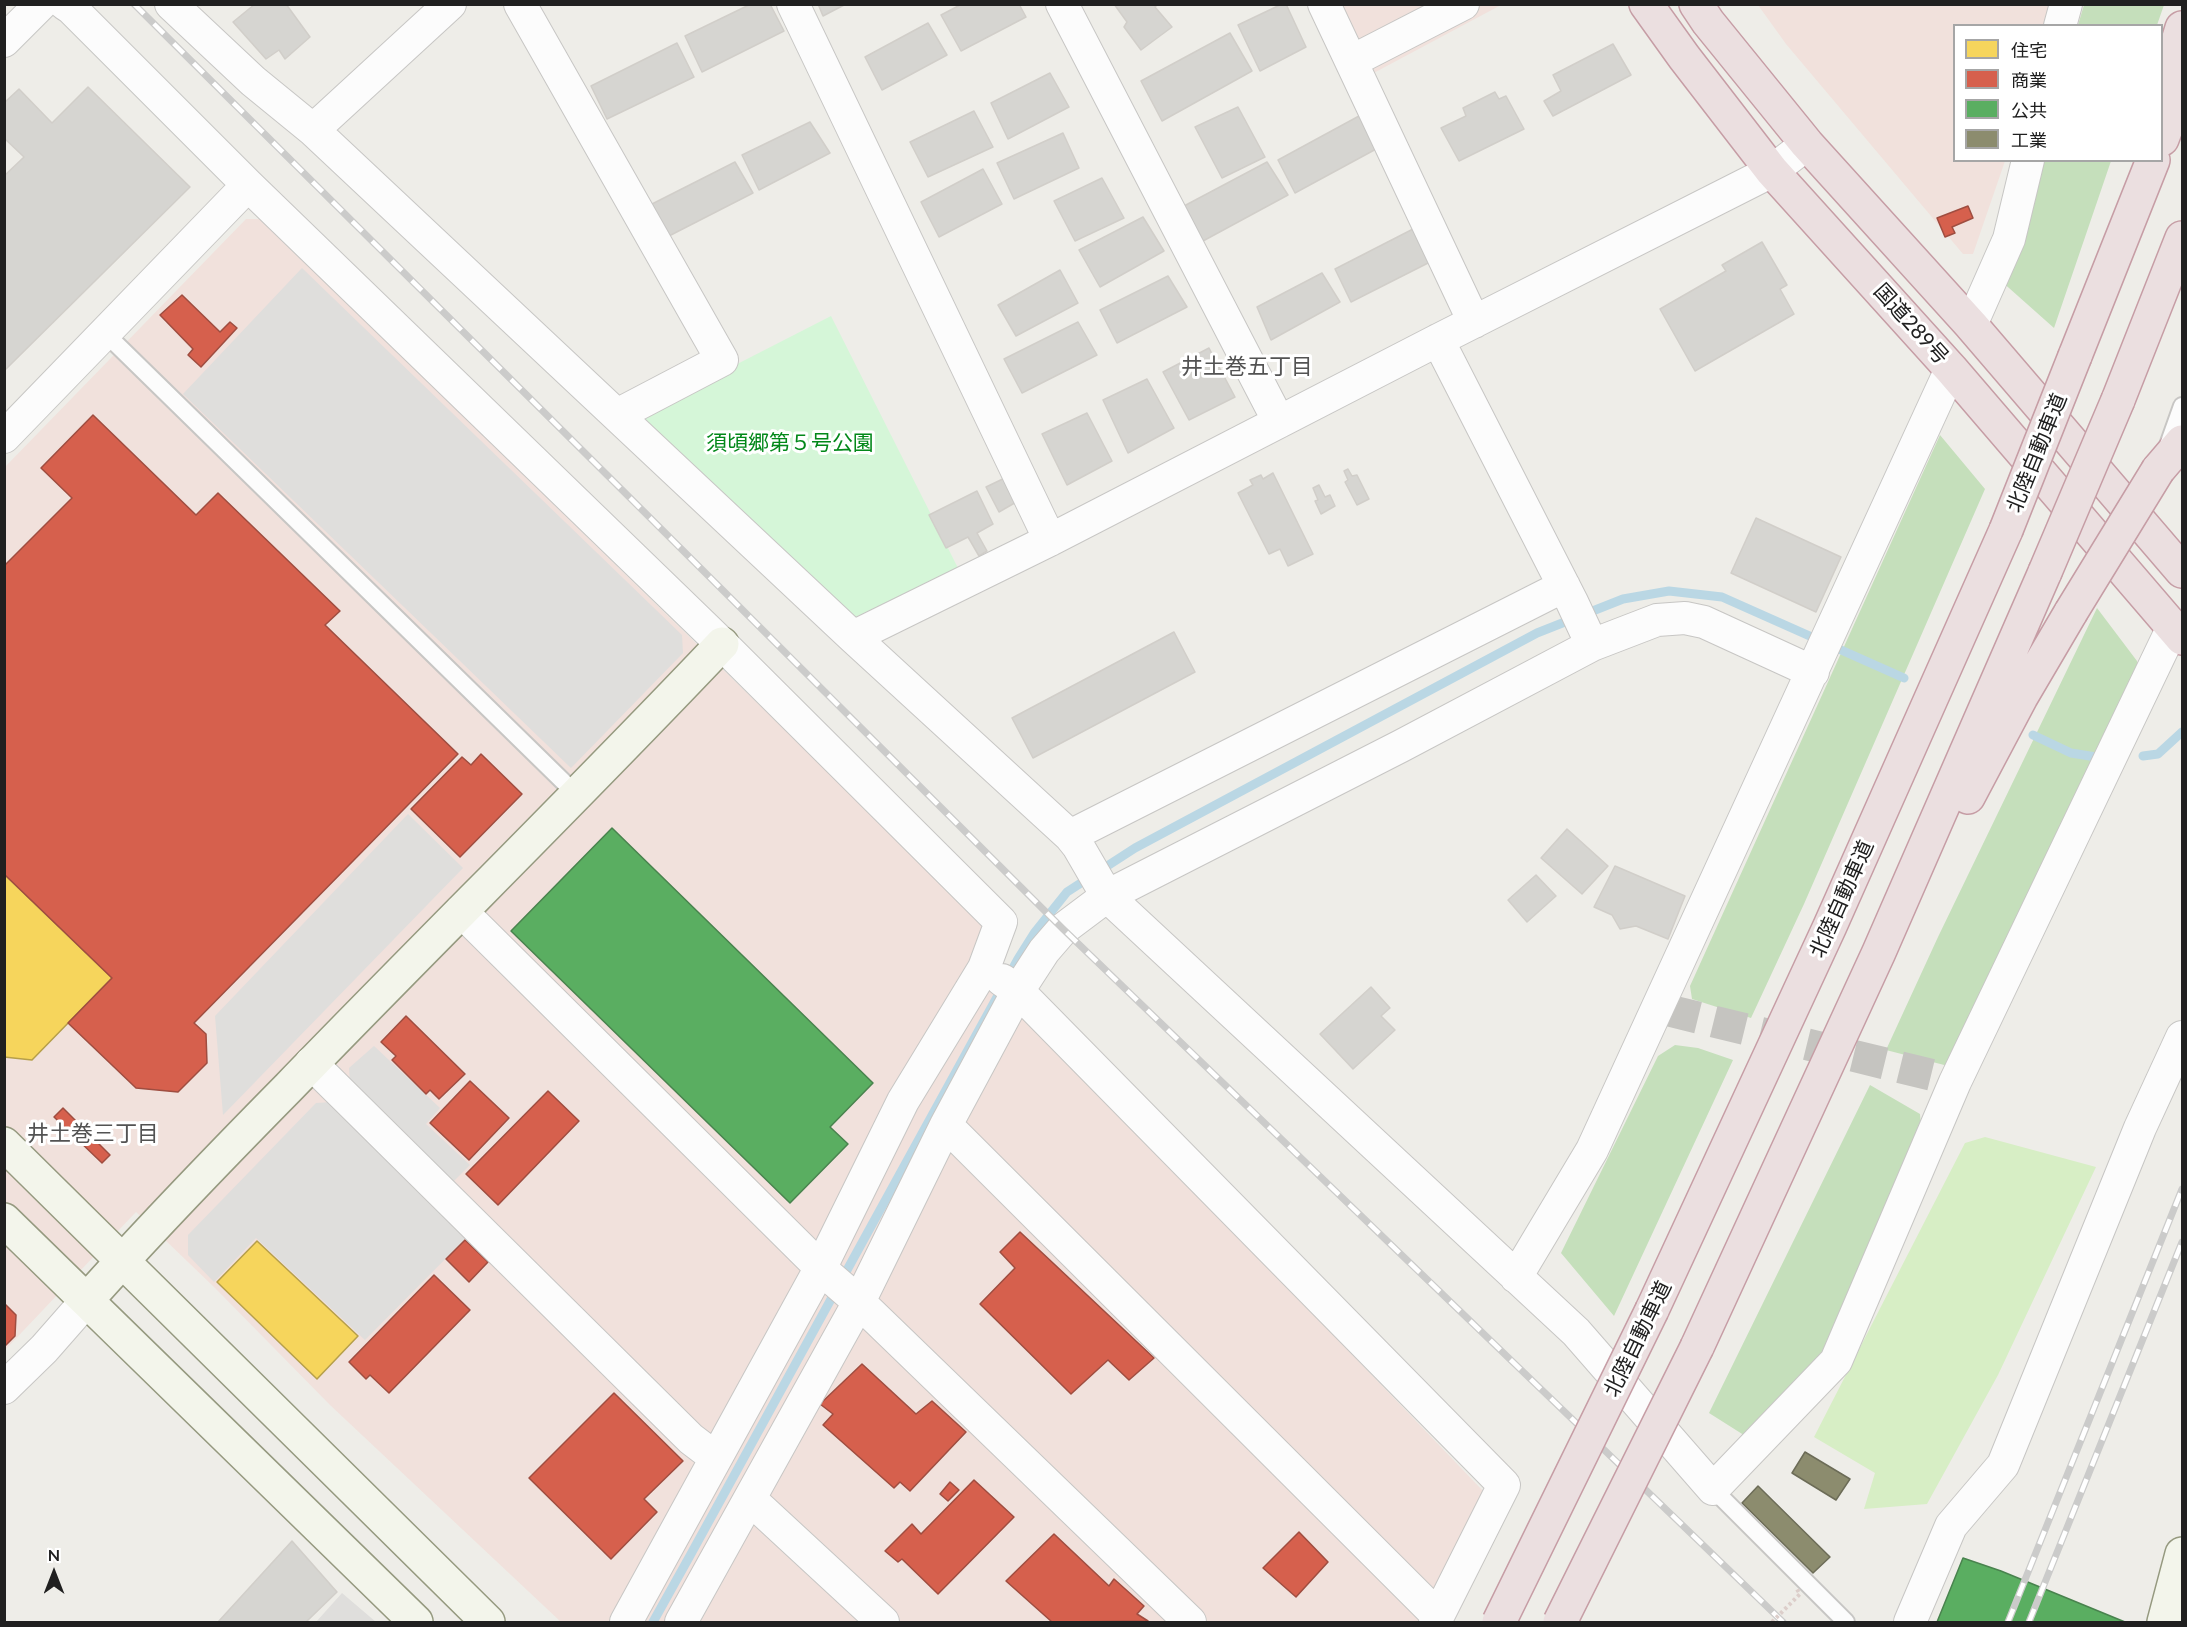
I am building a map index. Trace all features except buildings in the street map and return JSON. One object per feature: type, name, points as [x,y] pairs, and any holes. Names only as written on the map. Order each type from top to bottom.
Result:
[{"type":"highway","name":"国道289号","points":[[1646,4],[1683,57],[1772,171],[1952,369],[2178,632]]},
{"type":"highway","name":"国道289号","points":[[1696,4],[1708,22],[1808,144],[1971,325],[2182,571]]},
{"type":"highway","points":[[2163,90],[2181,33]]},
{"type":"highway","points":[[2163,136],[2182,86]]},
{"type":"highway","points":[[2075,356],[2138,162]]},
{"type":"highway","name":"北陸自動車道","points":[[1499,1623],[1652,1310],[1830,926],[2006,530],[2152,162]]},
{"type":"highway","points":[[1560,1623],[1697,1347],[1880,952],[2118,400],[2182,238]]},
{"type":"highway","points":[[1697,1347],[1776,1209],[1955,823],[2021,697],[2158,470],[2182,442]]},
{"type":"street","points":[[4,41],[41,4]]},
{"type":"street","points":[[65,4],[248,185],[722,644],[1001,922],[984,968],[903,1101],[839,1285],[750,1499],[681,1623]]},
{"type":"street","points":[[171,4],[253,81],[313,130],[1074,841],[1103,890],[1576,1332],[1713,1489],[1836,1361],[1944,1078],[2178,632]]},
{"type":"street","points":[[313,130],[450,4]]},
{"type":"street","points":[[520,4],[722,360],[617,415]]},
{"type":"street","points":[[793,4],[1050,540]]},
{"type":"street","points":[[1062,4],[1278,422]]},
{"type":"street","points":[[1324,4],[1474,322]]},
{"type":"street","points":[[1352,61],[1463,4]]},
{"type":"street","points":[[2061,24],[2066,4]]},
{"type":"street","points":[[854,637],[1050,540],[1772,171],[1808,144]]},
{"type":"street","points":[[1971,325],[2009,239],[2028,162]]},
{"type":"street","points":[[4,437],[248,185]]},
{"type":"street","points":[[1438,340],[1578,615]]},
{"type":"street","points":[[1516,1277],[1592,1150],[1663,1008],[1817,663],[1952,369]]},
{"type":"street","points":[[1074,841],[1578,615],[1656,620],[1685,618],[1704,622],[1817,663]]},
{"type":"street","points":[[626,1623],[716,1458],[839,1285],[945,1125],[1018,991],[1044,951],[1062,929],[1103,890],[1401,746],[1578,615]]},
{"type":"street","points":[[4,1389],[44,1349],[122,1260],[311,1063],[577,795],[722,644]]},
{"type":"street","points":[[461,911],[839,1285],[1190,1623]]},
{"type":"street","points":[[945,1125],[1436,1619],[1504,1485],[1018,991],[984,968]]},
{"type":"street","points":[[1911,1623],[1952,1526],[2003,1465],[2140,1128],[2182,1037]]},
{"type":"street","points":[[311,1063],[692,1439],[716,1458]]},
{"type":"street","points":[[4,1144],[488,1623]]},
{"type":"street","points":[[4,1220],[416,1623]]},
{"type":"street","points":[[750,1499],[883,1623]]},
{"type":"street","points":[[2164,1623],[2182,1554]]},
{"type":"lane","points":[[106,334],[577,795]]},
{"type":"lane","points":[[2158,470],[2182,406]]},
{"type":"lane","points":[[1713,1489],[1846,1623]]},
{"type":"path","points":[[1772,1623],[1800,1594],[1796,1588]]},
{"type":"shaded area","points":[[1335,5],[1501,5],[1370,75]]},
{"type":"shaded area","points":[[1758,5],[2059,5],[2051,24],[1953,24],[1953,162],[2005,162],[1973,254],[1963,254],[1786,44]]},
{"type":"shaded area","points":[[246,219],[261,219],[988,928],[970,956],[1484,1492],[1419,1622],[561,1622],[330,1405],[215,1288],[136,1212],[5,1350],[5,467]]},
{"type":"shaded area","points":[[302,268],[682,635],[683,653],[571,768],[183,394]]},
{"type":"shaded area","points":[[408,814],[463,868],[223,1115],[215,1016]]},
{"type":"shaded area","points":[[374,1046],[440,1108],[426,1124],[470,1165],[453,1182],[350,1083],[349,1068]]},
{"type":"shaded area","points":[[332,1102],[467,1237],[365,1340],[256,1238],[214,1282],[188,1255],[188,1235],[316,1103]]},
{"type":"shaded area","points":[[342,1593],[376,1622],[316,1622]]},
{"type":"green space","points":[[2084,4],[2164,5],[2157,24],[2078,24]]},
{"type":"green space","points":[[2037,162],[2111,162],[2054,328],[2000,280]]},
{"type":"green space","name":"須頃郷第５号公園","points":[[831,316],[961,574],[855,628],[624,422]]},
{"type":"green space","points":[[1940,435],[1985,489],[1804,904],[1751,1018],[1692,999],[1690,986]]},
{"type":"green space","points":[[2097,608],[2137,661],[2140,682],[1952,1067],[1886,1050],[1938,937]]},
{"type":"green space","points":[[1675,1045],[1698,1048],[1733,1060],[1614,1316],[1561,1253],[1658,1056]]},
{"type":"green space","points":[[1870,1085],[1920,1114],[1922,1138],[1825,1359],[1758,1444],[1709,1413]]},
{"type":"green space","points":[[1985,1137],[2096,1167],[1998,1375],[1927,1504],[1864,1509],[1875,1473],[1814,1437],[1965,1143]]},
{"type":"waterway","points":[[653,1622],[1018,959],[1035,932],[1067,892],[1135,848],[1537,633],[1623,599],[1669,591],[1722,597],[1904,678]]},
{"type":"waterway","points":[[2143,756],[2158,754],[2182,732]]},
{"type":"waterway","points":[[2033,735],[2071,753],[2096,757]]},
{"type":"tunnel","points":[[1667,1010],[1932,1075]]},
{"type":"railway","points":[[134,4],[1063,929],[1783,1622]]},
{"type":"railway","points":[[2008,1622],[2182,1189]]},
{"type":"railway","points":[[2029,1622],[2182,1242]]},
{"type":"district","name":"井土巻五丁目","points":[[1247,367]]},
{"type":"district","name":"井土巻三丁目","points":[[93,1134]]}]
